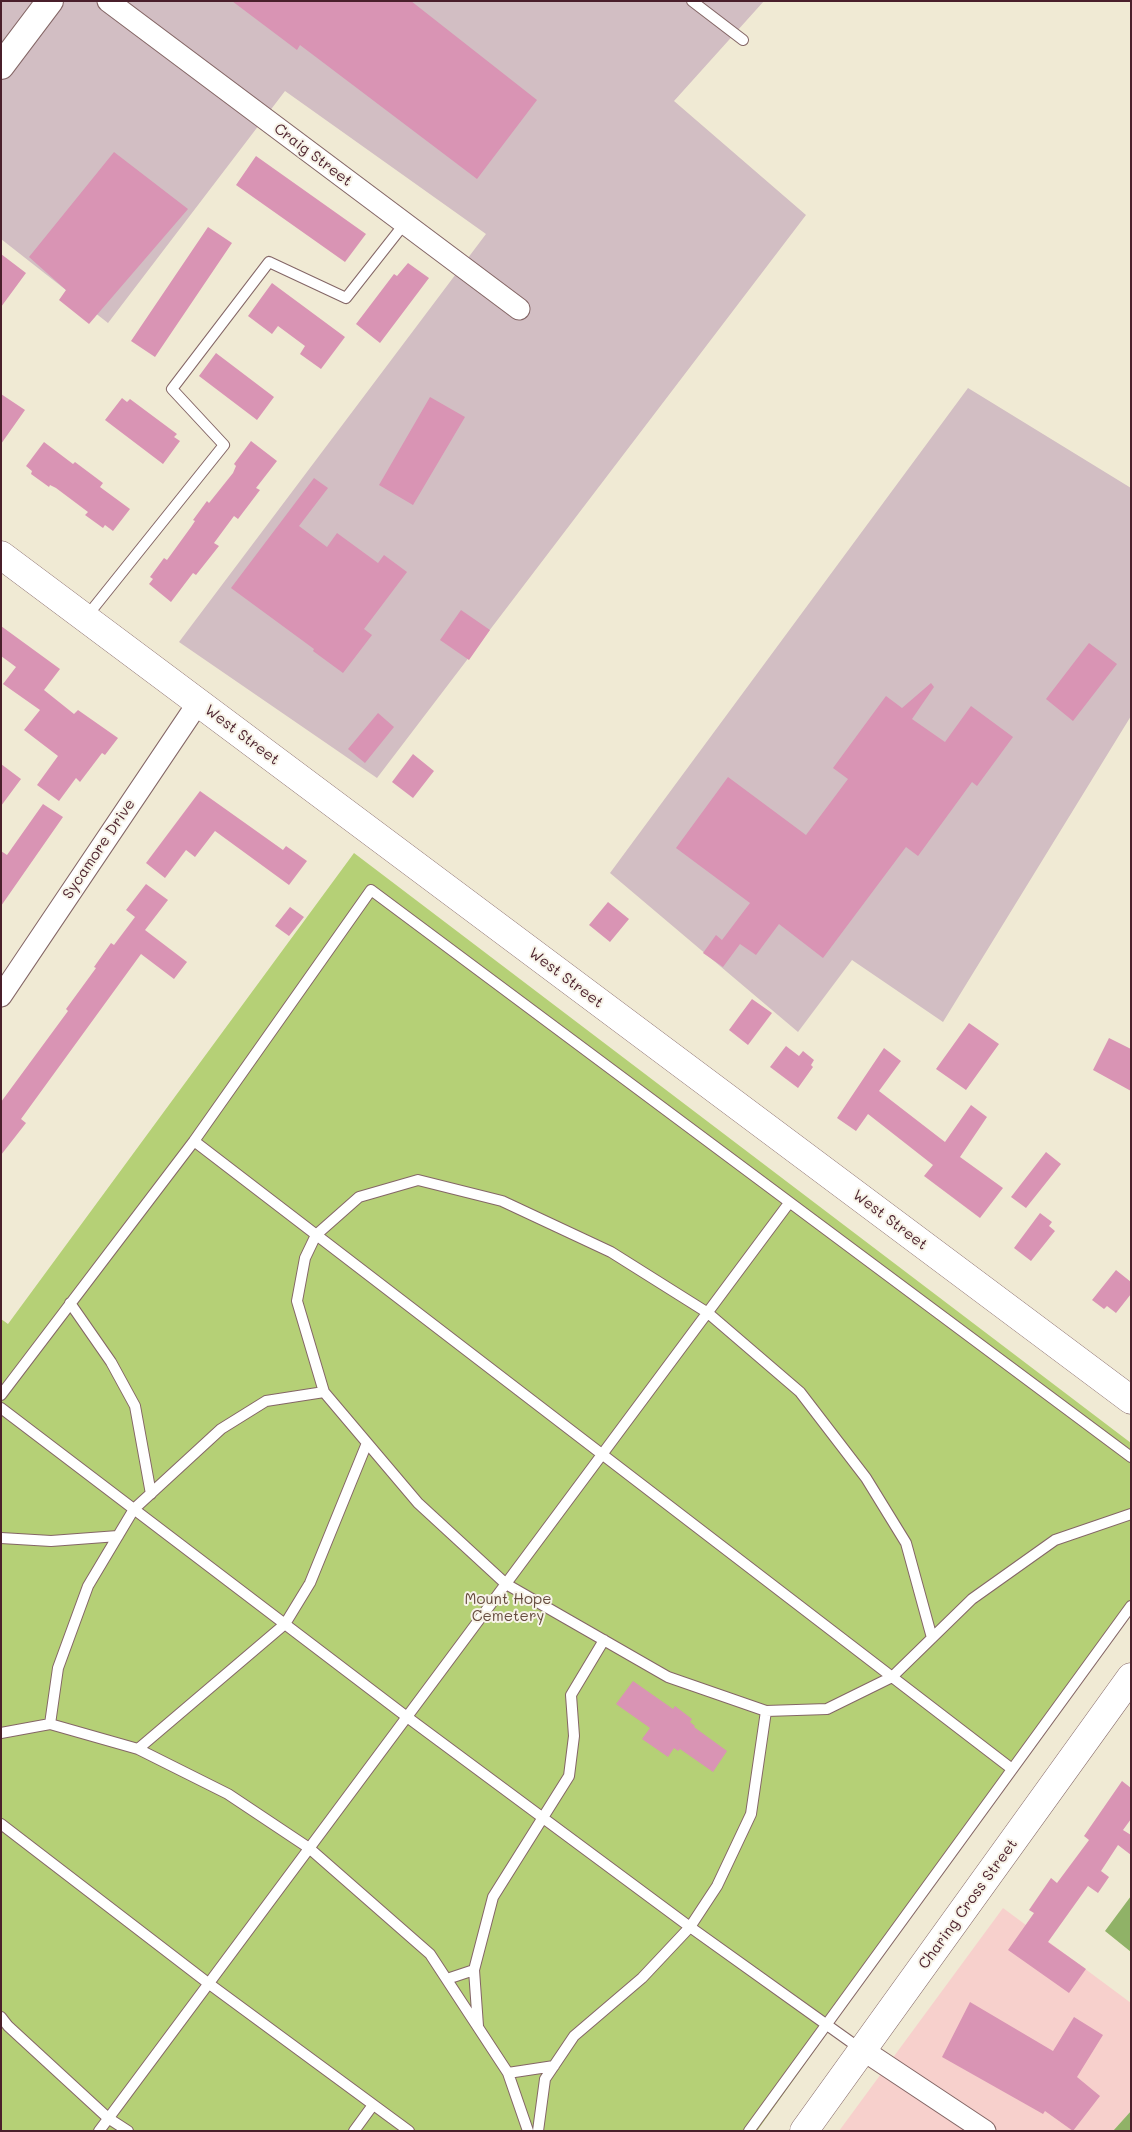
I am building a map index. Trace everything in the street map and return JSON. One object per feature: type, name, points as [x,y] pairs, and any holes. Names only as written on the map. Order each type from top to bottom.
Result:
[{"type":"main road","name":"West Street","points":[[1,556],[1131,1400]]},
{"type":"main road","name":"Charing Cross Street","points":[[804,2131],[1131,1677]]},
{"type":"street","points":[[1,66],[50,1]]},
{"type":"street","name":"Craig Street","points":[[108,1],[519,309]]},
{"type":"street","name":"Sycamore Drive","points":[[1,996],[198,703]]},
{"type":"street","points":[[863,2050],[984,2131]]},
{"type":"lane","points":[[692,1],[743,40]]},
{"type":"lane","points":[[85,618],[224,445],[172,389],[270,262],[346,298],[405,223]]},
{"type":"lane","points":[[1,1394],[194,1141],[372,890],[789,1204],[1131,1457]]},
{"type":"lane","points":[[194,1141],[1012,1769]]},
{"type":"lane","points":[[932,1638],[906,1543],[866,1478],[800,1392],[708,1313],[611,1252],[502,1201],[418,1180],[359,1197],[316,1235],[305,1258],[297,1301],[324,1392],[418,1503],[506,1584],[668,1677],[766,1711],[827,1709],[892,1678],[972,1599],[1055,1540],[1131,1514]]},
{"type":"lane","points":[[98,2131],[789,1204]]},
{"type":"lane","points":[[70,1303],[111,1362],[135,1406],[151,1494]]},
{"type":"lane","points":[[50,1724],[58,1668],[85,1595],[134,1509],[221,1429],[266,1401],[324,1392]]},
{"type":"lane","points":[[1,1408],[407,1717],[690,1927],[863,2050]]},
{"type":"lane","points":[[138,1749],[285,1624],[310,1583],[367,1443]]},
{"type":"lane","points":[[1,1538],[51,1541],[118,1536]]},
{"type":"lane","points":[[749,2131],[1131,1606]]},
{"type":"lane","points":[[478,2027],[474,1970],[493,1897],[569,1776],[574,1736],[572,1695],[604,1640]]},
{"type":"lane","points":[[538,2131],[545,2079],[574,2036],[642,1978],[690,1927],[717,1886],[751,1814],[766,1711]]},
{"type":"lane","points":[[1,1733],[50,1724],[138,1749],[228,1794],[309,1848],[430,1954],[508,2073],[528,2131]]},
{"type":"lane","points":[[1,1824],[208,1983],[408,2131]]},
{"type":"lane","points":[[447,1979],[474,1970]]},
{"type":"lane","points":[[1,2017],[8,2026],[108,2118],[128,2131]]},
{"type":"lane","points":[[508,2073],[554,2066]]},
{"type":"lane","points":[[354,2131],[373,2105]]},
{"type":"shaded area","points":[[1,1],[764,1],[674,101],[806,215],[377,778],[179,642],[486,234],[285,91],[108,323],[1,239]]},
{"type":"shaded area","points":[[968,388],[1131,488],[1131,716],[943,1022],[852,960],[798,1032],[610,873]]},
{"type":"shaded area","points":[[1003,1908],[1131,2003],[1131,2111],[1113,2131],[839,2131]]},
{"type":"green space","name":"Mount Hope Cemetery","points":[[354,853],[1131,1443],[1131,1608],[757,2131],[1,2131],[1,1319],[8,1324]]},
{"type":"green space","points":[[1131,1896],[1131,1952],[1105,1931]]},
{"type":"green space","points":[[1131,2111],[1131,2131],[1113,2131]]},
{"type":"building","points":[[232,1],[411,1],[537,100],[477,179],[300,45],[297,50]]},
{"type":"building","points":[[114,152],[188,209],[89,324],[59,300],[66,290],[29,257]]},
{"type":"building","points":[[256,156],[366,234],[345,262],[236,185]]},
{"type":"building","points":[[208,227],[232,243],[155,357],[131,341]]},
{"type":"building","points":[[1,254],[26,273],[1,307]]},
{"type":"building","points":[[408,263],[429,278],[380,343],[356,324],[394,274],[397,276]]},
{"type":"building","points":[[272,283],[345,337],[321,369],[300,354],[305,346],[278,326],[272,334],[248,316]]},
{"type":"building","points":[[216,353],[274,397],[257,420],[199,376]]},
{"type":"building","points":[[1,394],[25,410],[1,444]]},
{"type":"building","points":[[430,397],[465,417],[413,505],[379,485]]},
{"type":"building","points":[[122,398],[127,402],[130,399],[177,434],[174,437],[180,441],[163,464],[105,420]]},
{"type":"building","points":[[251,441],[277,461],[256,488],[260,490],[238,519],[234,516],[214,543],[219,546],[196,575],[193,573],[171,602],[149,584],[153,579],[150,577],[164,558],[167,560],[207,501],[209,503],[233,473],[236,466],[234,464]]},
{"type":"building","points":[[44,442],[73,464],[75,462],[103,483],[100,487],[130,509],[113,531],[105,525],[103,528],[85,515],[88,512],[56,488],[50,485],[49,487],[31,474],[32,471],[26,466]]},
{"type":"building","points":[[314,478],[328,488],[299,526],[327,547],[337,533],[378,563],[384,555],[407,572],[364,629],[372,635],[343,673],[313,651],[314,649],[231,588]]},
{"type":"building","points":[[461,610],[490,630],[469,660],[440,640]]},
{"type":"building","points":[[1,626],[60,669],[44,690],[74,714],[78,710],[118,738],[105,755],[102,753],[80,782],[76,778],[59,801],[37,785],[58,756],[24,730],[40,710],[3,684],[16,667],[1,656]]},
{"type":"building","points":[[1089,643],[1117,664],[1073,721],[1046,699]]},
{"type":"building","points":[[931,683],[934,687],[912,719],[945,742],[971,706],[1013,737],[977,786],[972,782],[918,856],[906,847],[823,958],[779,924],[756,955],[740,944],[723,967],[703,953],[716,935],[722,940],[750,903],[676,848],[728,777],[806,835],[848,779],[833,768],[886,696],[902,708]]},
{"type":"building","points":[[378,713],[394,727],[365,763],[348,749]]},
{"type":"building","points":[[413,754],[434,771],[413,798],[392,782]]},
{"type":"building","points":[[1,764],[21,779],[1,806]]},
{"type":"building","points":[[200,791],[283,850],[286,846],[307,861],[289,885],[215,831],[195,857],[186,850],[165,878],[146,863]]},
{"type":"building","points":[[43,804],[63,817],[1,906],[1,851],[7,855]]},
{"type":"building","points":[[146,884],[168,900],[145,930],[187,962],[174,979],[141,954],[21,1119],[26,1123],[1,1155],[1,1102],[68,1011],[66,1009],[96,968],[94,967],[111,943],[114,945],[135,917],[126,910]]},
{"type":"building","points":[[608,902],[629,919],[610,942],[589,925]]},
{"type":"building","points":[[290,907],[304,917],[289,936],[275,926]]},
{"type":"building","points":[[752,999],[772,1013],[748,1045],[729,1030]]},
{"type":"building","points":[[969,1023],[999,1044],[966,1090],[936,1069]]},
{"type":"building","points":[[1109,1038],[1131,1049],[1131,1091],[1093,1070]]},
{"type":"building","points":[[786,1046],[799,1056],[803,1051],[814,1060],[811,1065],[813,1067],[798,1088],[770,1067]]},
{"type":"building","points":[[884,1048],[901,1061],[879,1091],[945,1142],[971,1105],[987,1117],[960,1157],[1003,1188],[980,1218],[924,1176],[933,1165],[868,1114],[856,1131],[837,1118]]},
{"type":"building","points":[[1046,1152],[1061,1164],[1026,1208],[1011,1197]]},
{"type":"building","points":[[1040,1213],[1052,1222],[1049,1226],[1055,1231],[1031,1261],[1014,1248]]},
{"type":"building","points":[[1116,1270],[1131,1282],[1131,1294],[1116,1313],[1107,1306],[1104,1309],[1092,1300]]},
{"type":"building","points":[[633,1681],[673,1709],[675,1706],[692,1719],[690,1722],[694,1727],[727,1751],[713,1772],[680,1749],[678,1751],[674,1748],[668,1757],[642,1739],[650,1728],[616,1704]]},
{"type":"building","points":[[1122,1781],[1131,1788],[1131,1819],[1123,1830],[1131,1835],[1131,1855],[1118,1845],[1101,1871],[1109,1877],[1098,1893],[1088,1886],[1048,1942],[1086,1969],[1069,1993],[1008,1950],[1034,1913],[1029,1910],[1051,1878],[1057,1883],[1089,1840],[1084,1836]]},
{"type":"building","points":[[970,2002],[1053,2051],[1074,2017],[1103,2035],[1077,2077],[1100,2096],[1073,2131],[1045,2111],[1043,2114],[942,2057]]}]
